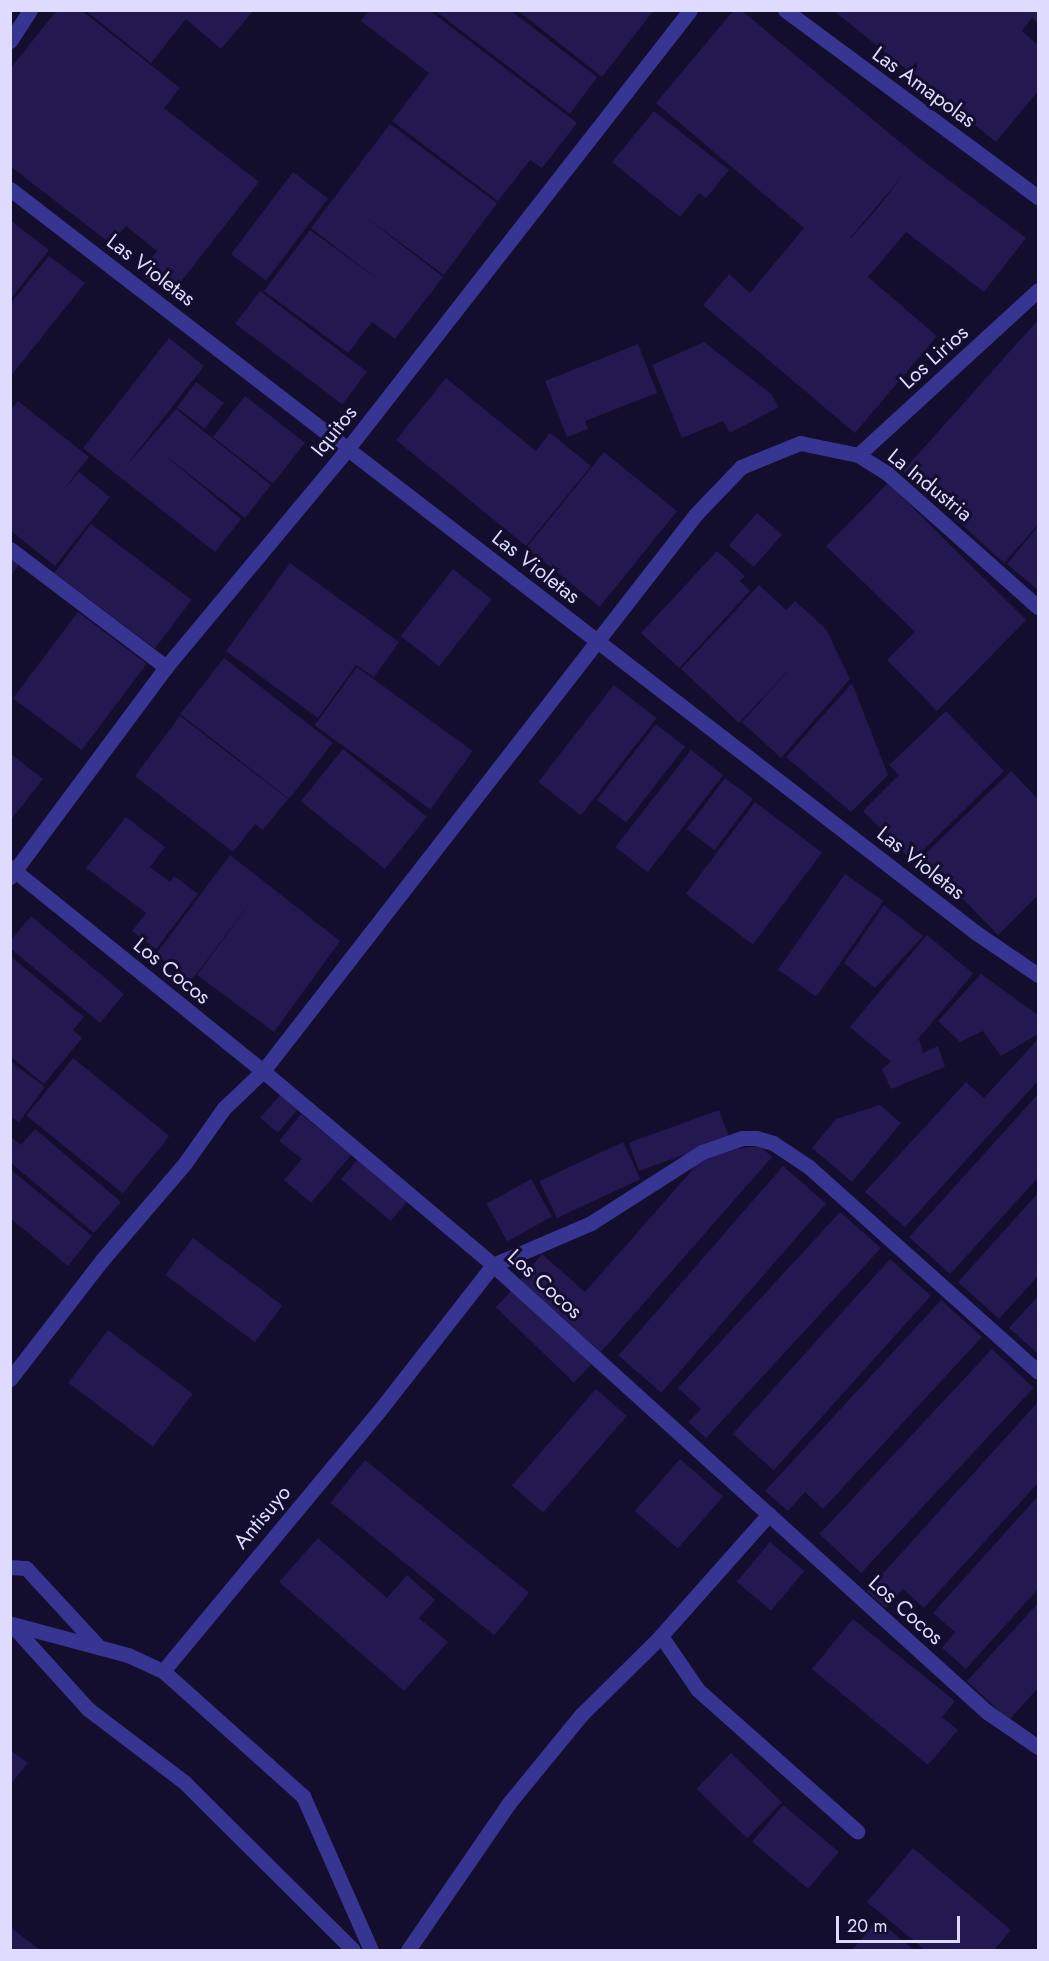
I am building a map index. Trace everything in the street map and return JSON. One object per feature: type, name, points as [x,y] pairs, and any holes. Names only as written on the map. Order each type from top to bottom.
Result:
[{"type":"street","points":[[10,41],[30,10]]},
{"type":"street","name":"Iquitos","points":[[12,872],[166,667],[349,447],[690,10]]},
{"type":"street","name":"Las Amapolas","points":[[785,10],[1038,197]]},
{"type":"street","name":"Las Violetas","points":[[10,189],[349,447],[975,932],[1038,975]]},
{"type":"street","name":"Los Lirios","points":[[858,456],[1038,290]]},
{"type":"street","name":"La Industria","points":[[596,640],[696,514],[741,467],[800,443],[858,456],[888,474],[1038,607]]},
{"type":"street","points":[[10,549],[166,667]]},
{"type":"street","points":[[10,1379],[102,1260],[185,1163],[224,1108],[263,1071],[596,640]]},
{"type":"street","name":"Los Cocos","points":[[12,872],[263,1071],[493,1265],[987,1712],[1038,1747]]},
{"type":"street","points":[[493,1265],[591,1223],[702,1152],[742,1138],[756,1138],[808,1167],[1038,1372]]},
{"type":"street","name":"Antisuyo","points":[[163,1671],[380,1411],[493,1265]]},
{"type":"street","points":[[408,1950],[509,1803],[581,1715],[661,1636],[769,1514]]},
{"type":"street","points":[[10,1567],[26,1568],[99,1647]]},
{"type":"street","points":[[11,1624],[99,1647],[163,1671],[303,1796],[371,1950]]},
{"type":"street","points":[[11,1624],[88,1708],[184,1782],[353,1950]]},
{"type":"street","points":[[661,1636],[680,1669],[698,1690],[857,1831]]},
{"type":"building","points":[[57,10],[81,10],[180,88],[164,108],[259,182],[176,288],[146,265],[157,251],[126,226],[111,244],[10,166],[10,69]]},
{"type":"building","points":[[85,10],[254,10],[221,49],[186,19],[151,63]]},
{"type":"building","points":[[369,10],[429,10],[577,123],[542,168],[530,160],[498,201],[392,121],[429,73],[361,21]]},
{"type":"building","points":[[434,10],[510,10],[597,77],[570,114]]},
{"type":"building","points":[[517,10],[654,10],[602,77]]},
{"type":"building","points":[[734,10],[741,10],[918,157],[1026,238],[984,292],[906,232],[868,277],[937,336],[855,433],[703,305],[729,274],[750,293],[804,228],[656,103]],"holes":[[[903,175],[876,210],[850,238]]]},
{"type":"building","points":[[833,10],[1038,10],[1038,23],[1032,18],[1022,31],[1038,45],[1038,91],[996,142]]},
{"type":"building","points":[[654,111],[729,170],[706,198],[699,193],[680,217],[612,162]]},
{"type":"building","points":[[390,124],[497,203],[444,275],[363,215],[443,277],[395,339],[372,322],[348,353],[264,291],[310,230],[380,281],[311,228]]},
{"type":"building","points":[[293,172],[328,198],[266,281],[231,254]]},
{"type":"building","points":[[10,220],[49,250],[10,300]]},
{"type":"building","points":[[49,256],[85,283],[10,377],[10,304]]},
{"type":"building","points":[[260,291],[367,372],[342,404],[235,324]]},
{"type":"building","points":[[1038,320],[1038,525],[1004,563],[903,471]]},
{"type":"building","points":[[169,338],[204,366],[126,466],[176,409],[271,485],[245,518],[161,452],[241,519],[215,552],[83,448]]},
{"type":"building","points":[[704,342],[771,394],[779,407],[730,433],[723,421],[682,438],[652,365]]},
{"type":"building","points":[[638,344],[657,393],[585,421],[588,429],[567,437],[545,381]]},
{"type":"building","points":[[446,378],[536,451],[550,433],[591,466],[526,546],[396,440]]},
{"type":"building","points":[[196,382],[224,403],[205,429],[177,408]]},
{"type":"building","points":[[245,396],[305,443],[273,484],[213,437]]},
{"type":"building","points":[[18,401],[89,457],[61,493],[79,472],[110,497],[55,566],[10,530],[10,410]]},
{"type":"building","points":[[604,452],[677,511],[600,607],[527,548]]},
{"type":"building","points":[[888,483],[1026,620],[937,711],[887,660],[915,632],[826,546]]},
{"type":"building","points":[[757,513],[782,535],[754,567],[729,545]]},
{"type":"building","points":[[91,524],[192,600],[155,649],[54,573]]},
{"type":"building","points":[[1038,526],[1038,590],[1007,564]]},
{"type":"building","points":[[717,551],[745,576],[740,581],[750,591],[679,668],[641,633]]},
{"type":"building","points":[[10,559],[19,564],[10,578]]},
{"type":"building","points":[[290,563],[399,642],[374,677],[356,665],[318,718],[226,651]]},
{"type":"building","points":[[453,569],[492,599],[439,666],[401,636]]},
{"type":"building","points":[[759,585],[786,610],[795,601],[826,629],[850,679],[781,758],[742,722],[798,660],[739,723],[681,669]]},
{"type":"building","points":[[78,612],[147,664],[82,750],[13,698]]},
{"type":"building","points":[[224,658],[333,743],[289,799],[180,714]]},
{"type":"building","points":[[357,667],[473,751],[430,809],[315,725]]},
{"type":"building","points":[[852,683],[888,775],[851,812],[786,757]]},
{"type":"building","points":[[614,685],[657,718],[581,815],[538,782]]},
{"type":"building","points":[[946,711],[1004,771],[912,861],[863,811],[899,775],[889,765]]},
{"type":"building","points":[[180,716],[288,799],[263,830],[255,824],[233,852],[135,776]]},
{"type":"building","points":[[656,724],[685,747],[626,822],[597,800]]},
{"type":"building","points":[[343,749],[427,817],[385,869],[301,801]]},
{"type":"building","points":[[691,750],[723,775],[648,872],[615,847]]},
{"type":"building","points":[[10,753],[43,779],[10,821]]},
{"type":"building","points":[[1011,771],[1038,799],[1038,895],[998,935],[922,857]]},
{"type":"building","points":[[725,778],[753,799],[714,850],[686,829]]},
{"type":"building","points":[[755,802],[822,853],[753,944],[686,894]]},
{"type":"building","points":[[126,817],[165,847],[150,867],[170,882],[174,876],[198,894],[156,949],[132,931],[146,913],[86,868]]},
{"type":"building","points":[[230,855],[340,941],[274,1032],[197,975],[255,896],[191,981],[156,954]]},
{"type":"building","points":[[845,874],[884,901],[816,997],[778,970]]},
{"type":"building","points":[[884,905],[923,936],[875,988],[844,963]]},
{"type":"building","points":[[31,916],[124,994],[100,1023],[10,948],[10,941]]},
{"type":"building","points":[[927,935],[973,974],[896,1065],[850,1027]]},
{"type":"building","points":[[10,956],[84,1017],[73,1030],[82,1038],[44,1084],[10,1056]]},
{"type":"building","points":[[981,974],[1038,1015],[1038,1034],[1001,1056],[983,1031],[960,1042],[938,1021]]},
{"type":"building","points":[[919,1039],[923,1053],[938,1046],[945,1067],[891,1089],[882,1069]]},
{"type":"building","points":[[1038,1039],[1038,1081],[905,1227],[865,1192],[966,1082],[984,1098]]},
{"type":"building","points":[[73,1058],[169,1136],[123,1194],[26,1116]]},
{"type":"building","points":[[10,1061],[45,1087],[19,1122],[10,1116]]},
{"type":"building","points":[[1038,1094],[1038,1178],[950,1274],[909,1237]]},
{"type":"building","points":[[280,1095],[297,1110],[278,1133],[260,1118]]},
{"type":"building","points":[[880,1105],[901,1123],[852,1182],[812,1148],[836,1119]]},
{"type":"building","points":[[719,1110],[729,1138],[639,1171],[629,1143]]},
{"type":"building","points":[[301,1114],[351,1155],[311,1203],[284,1180],[302,1159],[279,1141]]},
{"type":"building","points":[[35,1129],[121,1202],[94,1233],[10,1162],[10,1136],[21,1145]]},
{"type":"building","points":[[623,1142],[640,1179],[557,1218],[540,1181]]},
{"type":"building","points":[[760,1146],[772,1157],[601,1352],[520,1280],[542,1254],[585,1292],[708,1152]]},
{"type":"building","points":[[357,1160],[407,1202],[391,1221],[341,1179]]},
{"type":"building","points":[[783,1166],[826,1203],[661,1393],[618,1355]]},
{"type":"building","points":[[10,1169],[92,1236],[68,1266],[10,1218]]},
{"type":"building","points":[[531,1179],[552,1217],[507,1241],[486,1204]]},
{"type":"building","points":[[1038,1193],[1038,1276],[999,1319],[958,1282]]},
{"type":"building","points":[[840,1212],[881,1248],[706,1438],[688,1422],[701,1409],[678,1388]]},
{"type":"building","points":[[193,1238],[282,1305],[255,1342],[165,1275]]},
{"type":"building","points":[[890,1259],[931,1296],[774,1470],[733,1434]]},
{"type":"building","points":[[513,1289],[591,1365],[574,1383],[496,1307]]},
{"type":"building","points":[[1038,1296],[1038,1354],[1009,1328]]},
{"type":"building","points":[[941,1300],[982,1337],[823,1509],[805,1492],[788,1511],[765,1491]]},
{"type":"building","points":[[108,1330],[193,1394],[153,1447],[68,1383]]},
{"type":"building","points":[[992,1349],[1034,1388],[861,1573],[819,1534]]},
{"type":"building","points":[[596,1389],[627,1416],[543,1513],[512,1486]]},
{"type":"building","points":[[1038,1402],[1038,1483],[924,1608],[903,1589],[886,1608],[867,1591]]},
{"type":"building","points":[[680,1459],[723,1496],[678,1548],[635,1511]]},
{"type":"building","points":[[365,1460],[529,1593],[494,1636],[330,1503]]},
{"type":"building","points":[[1038,1496],[1038,1589],[966,1669],[942,1648],[955,1632],[933,1613]]},
{"type":"building","points":[[318,1538],[387,1598],[407,1575],[435,1600],[419,1618],[448,1642],[404,1691],[279,1582]]},
{"type":"building","points":[[770,1542],[804,1571],[771,1611],[737,1582]]},
{"type":"building","points":[[1038,1603],[1038,1688],[1009,1720],[967,1681]]},
{"type":"building","points":[[853,1619],[955,1701],[942,1717],[958,1730],[928,1765],[812,1669]]},
{"type":"building","points":[[10,1750],[28,1763],[10,1785]]},
{"type":"building","points":[[731,1753],[782,1802],[747,1838],[696,1789]]},
{"type":"building","points":[[783,1805],[839,1852],[808,1889],[752,1842]]},
{"type":"building","points":[[913,1848],[1011,1930],[994,1950],[925,1950],[867,1902]]},
{"type":"building","points":[[878,1920],[914,1950],[852,1950]]},
{"type":"building","points":[[10,1927],[40,1950],[10,1950]]}]
